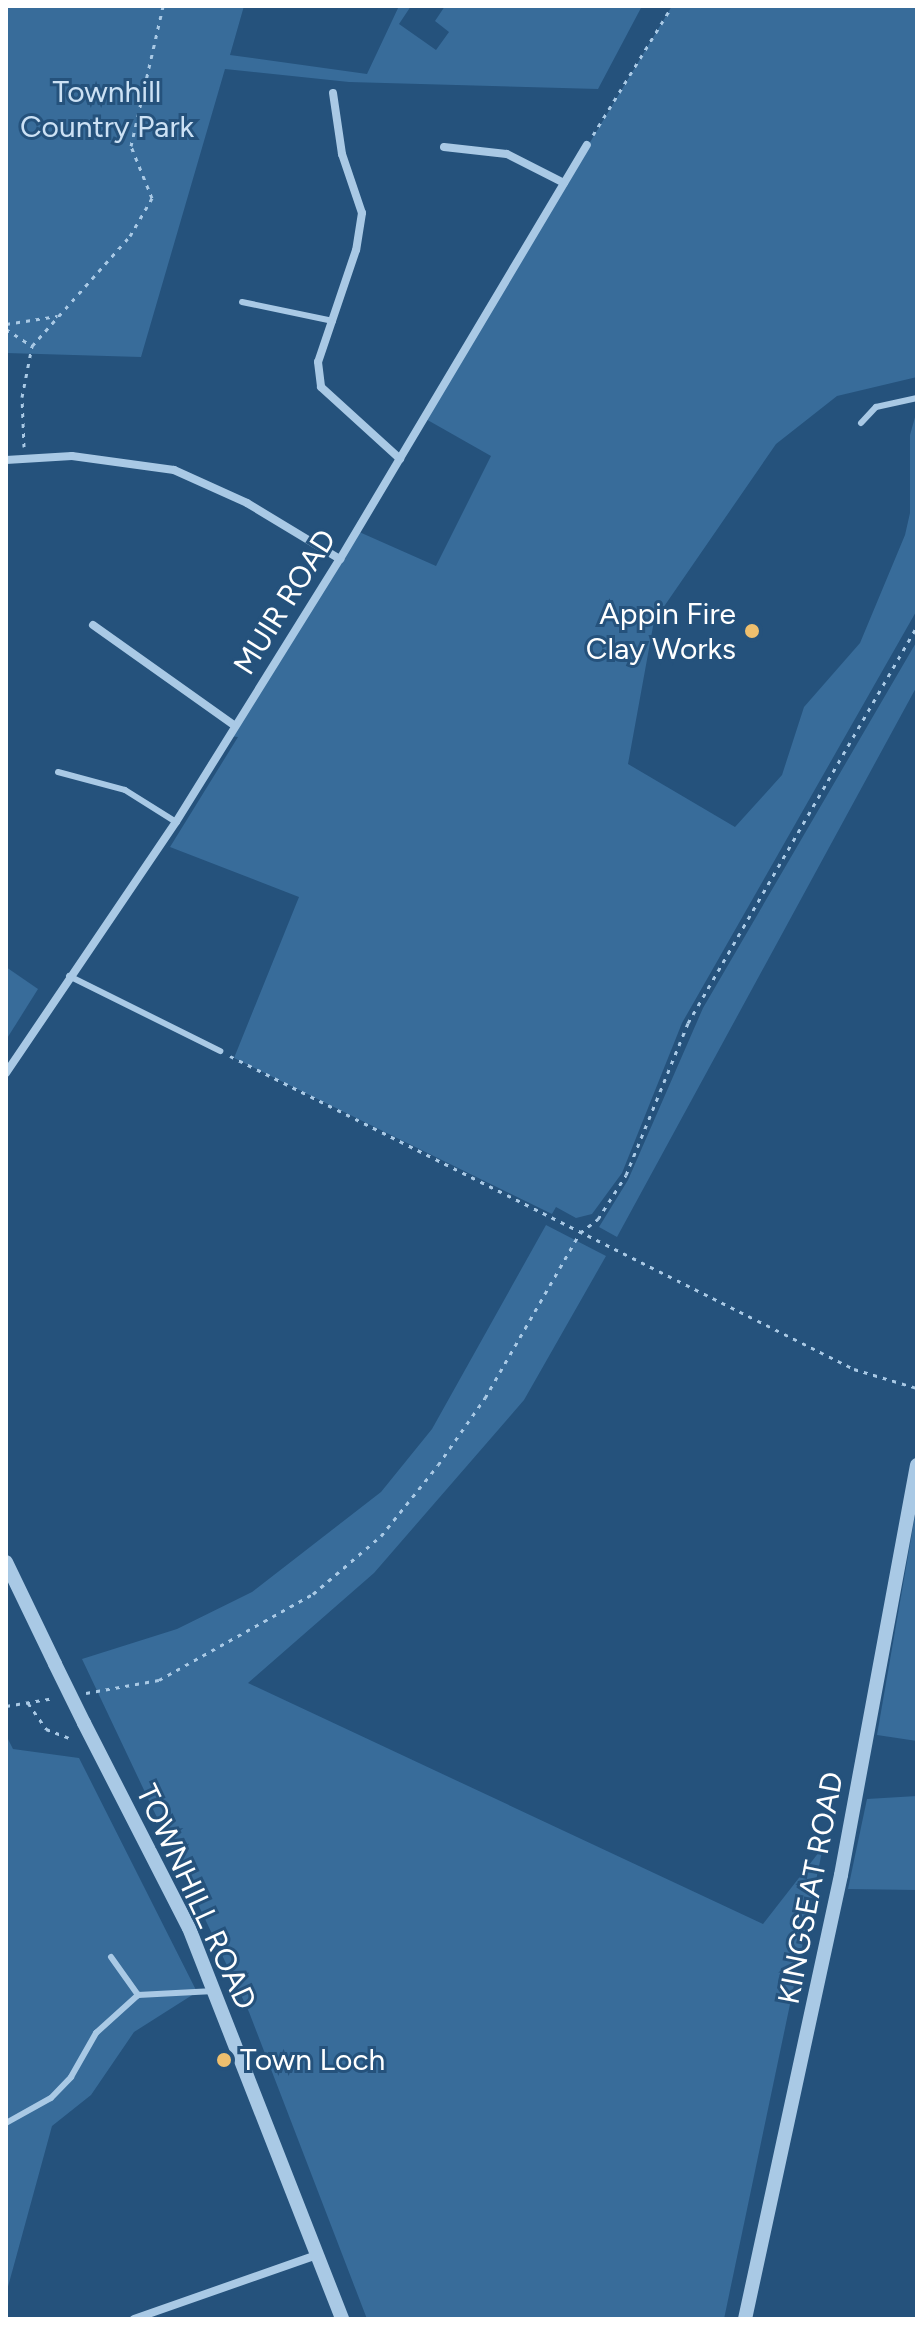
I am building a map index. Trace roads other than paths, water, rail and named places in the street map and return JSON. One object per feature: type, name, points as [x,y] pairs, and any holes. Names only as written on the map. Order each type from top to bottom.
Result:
[{"type":"street","points":[[333,93],[342,154],[362,213],[334,321],[318,362],[321,387],[400,459]]},
{"type":"street","name":"MUIR ROAD","points":[[6,1073],[176,822],[340,559],[587,145]]},
{"type":"street","points":[[444,147],[507,154],[564,183]]},
{"type":"street","points":[[6,460],[72,456],[174,470],[247,503],[340,559]]},
{"type":"street","points":[[93,625],[235,726]]},
{"type":"street","name":"KINGSEAT ROAD","points":[[745,2319],[838,1890],[917,1465]]},
{"type":"street","name":"TOWNHILL ROAD","points":[[6,1562],[189,1928],[342,2319]]},
{"type":"street","points":[[134,2319],[317,2255]]},
{"type":"lane","points":[[242,302],[334,321]]},
{"type":"lane","points":[[861,423],[876,407],[917,398]]},
{"type":"lane","points":[[58,772],[125,790],[176,822]]},
{"type":"lane","points":[[69,976],[220,1051]]},
{"type":"lane","points":[[111,1957],[138,1995]]},
{"type":"lane","points":[[6,2123],[51,2098],[71,2077],[96,2033],[138,1995],[214,1991]]},
{"type":"place","name":"Appin Fire Clay Works","points":[[752,631]]},
{"type":"place","name":"Town Loch","points":[[224,2060]]},
{"type":"park label","name":"Townhill Country Park","points":[[107,109]]}]
